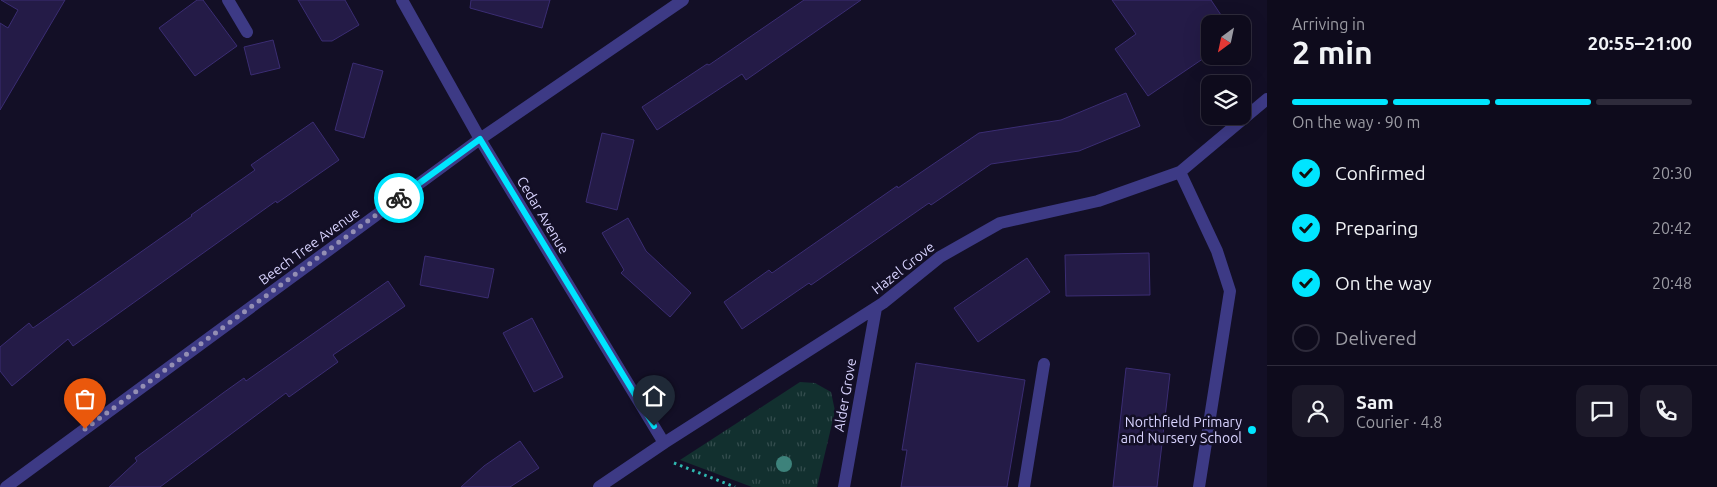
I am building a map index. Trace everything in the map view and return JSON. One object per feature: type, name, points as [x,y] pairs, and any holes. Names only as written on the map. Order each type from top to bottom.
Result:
[{"type":"street","points":[[228,0],[247,32]]},
{"type":"street","name":"Cedar Avenue","points":[[402,0],[480,139],[664,443]]},
{"type":"street","name":"Beech Tree Avenue","points":[[6,487],[480,139],[682,0]]},
{"type":"street","name":"Hazel Grove","points":[[600,487],[648,453],[876,308],[940,256],[1000,223],[1098,202],[1180,172],[1267,99]]},
{"type":"street","points":[[1180,172],[1217,251],[1230,291],[1199,487]]},
{"type":"street","name":"Alder Grove","points":[[844,487],[876,308]]},
{"type":"street","points":[[1024,487],[1044,364]]},
{"type":"path","points":[[648,453],[735,487]]},
{"type":"green space","points":[[800,382],[815,383],[831,392],[835,411],[817,487],[752,487],[680,460]]},
{"type":"building","points":[[1,0],[65,0],[0,110],[0,23],[8,28],[18,10]]},
{"type":"building","points":[[197,0],[203,0],[237,46],[195,76],[159,28]]},
{"type":"building","points":[[298,0],[345,0],[359,25],[332,41],[322,41]]},
{"type":"building","points":[[471,0],[550,0],[542,28],[470,8]]},
{"type":"building","points":[[804,0],[861,0],[746,80],[742,74],[657,130],[642,107],[707,64],[709,65]]},
{"type":"building","points":[[1112,0],[1211,0],[1221,15],[1201,15],[1201,60],[1148,96],[1115,49],[1136,34]]},
{"type":"building","points":[[273,40],[280,68],[251,75],[244,47]]},
{"type":"building","points":[[353,63],[383,71],[364,138],[335,130]]},
{"type":"building","points":[[1126,93],[1140,126],[1079,151],[991,164],[931,205],[929,203],[811,285],[809,283],[742,329],[724,302],[769,270],[772,273],[897,186],[898,188],[979,133],[1061,120]]},
{"type":"building","points":[[313,122],[339,160],[277,203],[276,201],[73,346],[68,339],[12,386],[0,371],[0,347],[29,323],[33,328],[192,216],[255,170],[251,165]]},
{"type":"building","points":[[602,133],[634,140],[617,210],[586,202]]},
{"type":"building","points":[[628,218],[646,251],[691,293],[670,317],[621,273],[624,270],[602,233]]},
{"type":"building","points":[[1149,253],[1150,295],[1066,296],[1065,255]]},
{"type":"building","points":[[425,256],[494,269],[488,298],[420,285]]},
{"type":"building","points":[[1027,258],[1050,292],[978,342],[954,308]]},
{"type":"building","points":[[388,281],[405,306],[333,355],[338,362],[289,397],[286,393],[160,487],[109,487],[137,461],[135,458],[223,393],[244,378],[246,381]]},
{"type":"building","points":[[532,318],[563,377],[534,392],[503,333]]},
{"type":"building","points":[[916,363],[1025,380],[1007,487],[901,487],[907,450],[902,450]]},
{"type":"building","points":[[1126,368],[1170,374],[1157,487],[1113,487]]},
{"type":"building","points":[[520,441],[539,468],[510,487],[461,487],[484,466]]},
{"type":"way so far","points":[[85,429],[399,198]]},
{"type":"place","name":"Northfield Primary and Nursery School","points":[[1252,430]]},
{"type":"route","points":[[399,198],[480,139],[654,426]]}]
